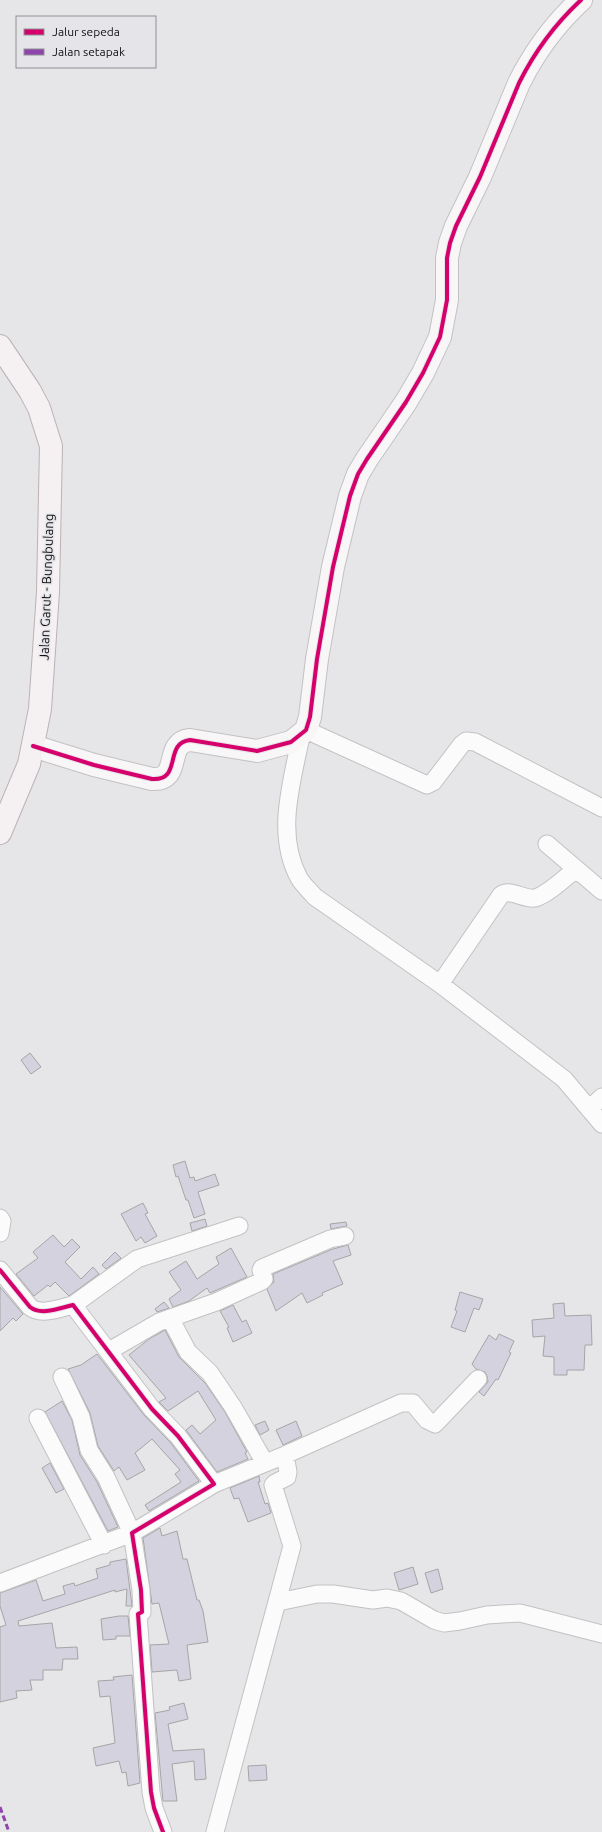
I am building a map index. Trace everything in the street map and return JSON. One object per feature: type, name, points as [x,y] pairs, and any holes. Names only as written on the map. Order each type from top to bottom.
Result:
[{"type":"main road","name":"Jalan Garut - Bungbulang","points":[[0,346],[30,391],[39,408],[51,446],[48,592],[40,709],[33,746],[21,786],[0,833]]},
{"type":"street","points":[[581,0],[553,31],[519,83],[480,177],[456,226],[450,243],[448,258],[447,300],[440,337],[423,373],[358,474],[345,515],[333,567],[310,717],[304,733],[286,820],[288,850],[300,880],[315,897],[440,984],[564,1079],[602,1124]]},
{"type":"street","points":[[33,746],[94,765],[160,780],[166,777],[169,772],[177,746],[180,742],[185,740],[257,751],[266,750],[291,742],[304,733]]},
{"type":"street","points":[[304,733],[427,785],[433,782],[462,744],[466,741],[475,742],[602,808]]},
{"type":"street","points":[[547,844],[602,891]]},
{"type":"street","points":[[440,984],[501,895],[508,893],[536,898],[576,869]]},
{"type":"street","points":[[589,1109],[602,1097]]},
{"type":"street","points":[[0,1218],[2,1222],[0,1233]]},
{"type":"street","points":[[0,1270],[34,1310],[39,1312],[74,1305],[137,1259],[239,1226]]},
{"type":"street","points":[[109,1351],[158,1322],[216,1302],[262,1281],[264,1279],[261,1270],[262,1268],[330,1240],[345,1236]]},
{"type":"street","points":[[74,1305],[152,1409],[178,1436],[214,1484]]},
{"type":"street","points":[[170,1318],[188,1352],[210,1374],[233,1407],[265,1464]]},
{"type":"street","points":[[62,1377],[81,1417],[89,1450],[106,1477],[132,1533],[141,1590],[142,1612],[138,1614],[151,1792],[154,1808],[163,1832]]},
{"type":"street","points":[[0,1583],[104,1545],[132,1533],[214,1484],[265,1464],[402,1402],[413,1403],[427,1420],[435,1424],[478,1379]]},
{"type":"street","points":[[38,1418],[104,1545]]},
{"type":"street","points":[[215,1832],[292,1546],[292,1541],[273,1485],[288,1477],[284,1455]]},
{"type":"street","points":[[278,1602],[317,1594],[333,1594],[373,1600],[387,1598],[401,1601],[434,1620],[444,1622],[460,1621],[487,1615],[520,1613],[602,1634]]},
{"type":"building","points":[[30,1053],[41,1067],[31,1074],[21,1060]]},
{"type":"building","points":[[185,1161],[190,1178],[194,1177],[195,1181],[215,1174],[219,1185],[198,1192],[205,1214],[194,1218],[178,1176],[176,1177],[173,1165]]},
{"type":"building","points":[[143,1203],[148,1213],[145,1214],[157,1236],[145,1243],[141,1237],[136,1241],[121,1214]]},
{"type":"building","points":[[205,1219],[207,1226],[192,1231],[190,1223]]},
{"type":"building","points":[[346,1222],[347,1226],[331,1229],[330,1224]]},
{"type":"building","points":[[53,1235],[64,1247],[72,1239],[80,1247],[65,1262],[81,1279],[93,1267],[99,1274],[69,1296],[55,1282],[50,1287],[48,1285],[34,1296],[16,1274],[38,1258],[33,1252]]},
{"type":"building","points":[[348,1245],[351,1255],[333,1261],[343,1284],[322,1293],[323,1295],[307,1303],[302,1293],[276,1311],[267,1289],[274,1282],[273,1274],[333,1249]]},
{"type":"building","points":[[231,1248],[247,1277],[210,1293],[207,1288],[189,1301],[173,1307],[169,1299],[181,1290],[169,1272],[186,1261],[197,1279],[219,1264],[216,1257]]},
{"type":"building","points":[[115,1252],[121,1258],[106,1269],[102,1265]]},
{"type":"building","points":[[0,1287],[23,1314],[16,1321],[13,1318],[0,1331]]},
{"type":"building","points":[[460,1292],[483,1299],[479,1310],[474,1308],[465,1332],[451,1327],[457,1311],[455,1310]]},
{"type":"building","points":[[164,1302],[169,1308],[157,1312],[155,1309]]},
{"type":"building","points":[[564,1303],[565,1316],[591,1315],[592,1345],[585,1345],[584,1370],[567,1370],[567,1375],[554,1375],[554,1357],[543,1356],[545,1336],[533,1337],[532,1320],[554,1318],[553,1304]]},
{"type":"building","points":[[233,1305],[242,1322],[246,1320],[252,1333],[233,1342],[227,1328],[229,1327],[220,1311]]},
{"type":"building","points":[[165,1330],[179,1357],[205,1383],[225,1412],[247,1452],[245,1453],[248,1459],[217,1472],[186,1430],[192,1425],[200,1434],[216,1420],[198,1391],[168,1411],[159,1402],[166,1398],[129,1355],[149,1339]]},
{"type":"building","points":[[499,1334],[514,1341],[509,1352],[511,1353],[498,1380],[496,1379],[484,1396],[479,1392],[488,1382],[487,1376],[485,1372],[476,1369],[472,1364],[489,1335],[496,1340]]},
{"type":"building","points":[[97,1354],[144,1415],[170,1442],[199,1481],[149,1511],[145,1505],[181,1482],[175,1474],[180,1470],[152,1439],[135,1453],[145,1470],[127,1480],[119,1467],[114,1471],[98,1446],[90,1413],[68,1369],[81,1365]]},
{"type":"building","points":[[62,1401],[72,1420],[80,1455],[97,1482],[118,1527],[108,1531],[45,1412]]},
{"type":"building","points":[[265,1421],[269,1430],[260,1435],[255,1425]]},
{"type":"building","points":[[296,1421],[302,1436],[283,1445],[276,1430]]},
{"type":"building","points":[[50,1463],[64,1489],[56,1493],[42,1468]]},
{"type":"building","points":[[259,1476],[260,1482],[258,1482],[265,1504],[268,1503],[271,1513],[248,1522],[239,1498],[234,1499],[230,1488]]},
{"type":"building","points":[[160,1528],[162,1536],[177,1531],[183,1559],[187,1559],[197,1600],[199,1600],[203,1611],[208,1642],[187,1645],[191,1679],[179,1681],[177,1670],[152,1672],[150,1645],[169,1644],[159,1603],[152,1604],[143,1538]]},
{"type":"building","points":[[126,1559],[132,1606],[126,1606],[127,1589],[115,1592],[115,1590],[18,1621],[19,1626],[52,1623],[56,1648],[77,1647],[78,1659],[63,1659],[62,1670],[43,1670],[43,1680],[30,1680],[32,1690],[16,1691],[17,1698],[0,1702],[0,1627],[6,1625],[0,1606],[0,1593],[36,1580],[43,1601],[65,1594],[63,1586],[74,1583],[75,1586],[98,1578],[96,1569],[110,1565],[110,1562]]},
{"type":"building","points":[[413,1567],[418,1584],[399,1590],[394,1573]]},
{"type":"building","points":[[438,1569],[443,1589],[431,1593],[425,1573]]},
{"type":"building","points":[[128,1616],[130,1636],[116,1636],[116,1639],[103,1640],[101,1619]]},
{"type":"building","points":[[132,1675],[140,1783],[128,1786],[126,1772],[122,1773],[119,1761],[96,1766],[93,1748],[115,1743],[110,1696],[100,1697],[98,1681],[114,1680],[113,1677]]},
{"type":"building","points":[[184,1703],[188,1719],[168,1724],[173,1751],[204,1749],[206,1779],[195,1780],[194,1761],[172,1764],[177,1801],[163,1801],[155,1713],[170,1710],[169,1707]]},
{"type":"building","points":[[266,1765],[267,1780],[249,1781],[248,1766]]},
{"type":"marked path","points":[[0,1807],[9,1832]]},
{"type":"cycle path","points":[[33,746],[94,765],[152,779],[161,778],[167,774],[171,768],[177,748],[182,743],[190,740],[257,751],[291,742],[306,730],[310,717],[317,659],[333,567],[350,496],[358,474],[406,402],[423,373],[440,337],[447,300],[447,258],[450,243],[456,226],[480,177],[519,83],[546,39],[563,18],[581,0]]},
{"type":"cycle path","points":[[0,1270],[34,1310],[45,1311],[73,1305],[152,1409],[178,1436],[214,1484],[132,1533],[141,1590],[142,1612],[138,1614],[151,1792],[154,1808],[163,1832]]}]
